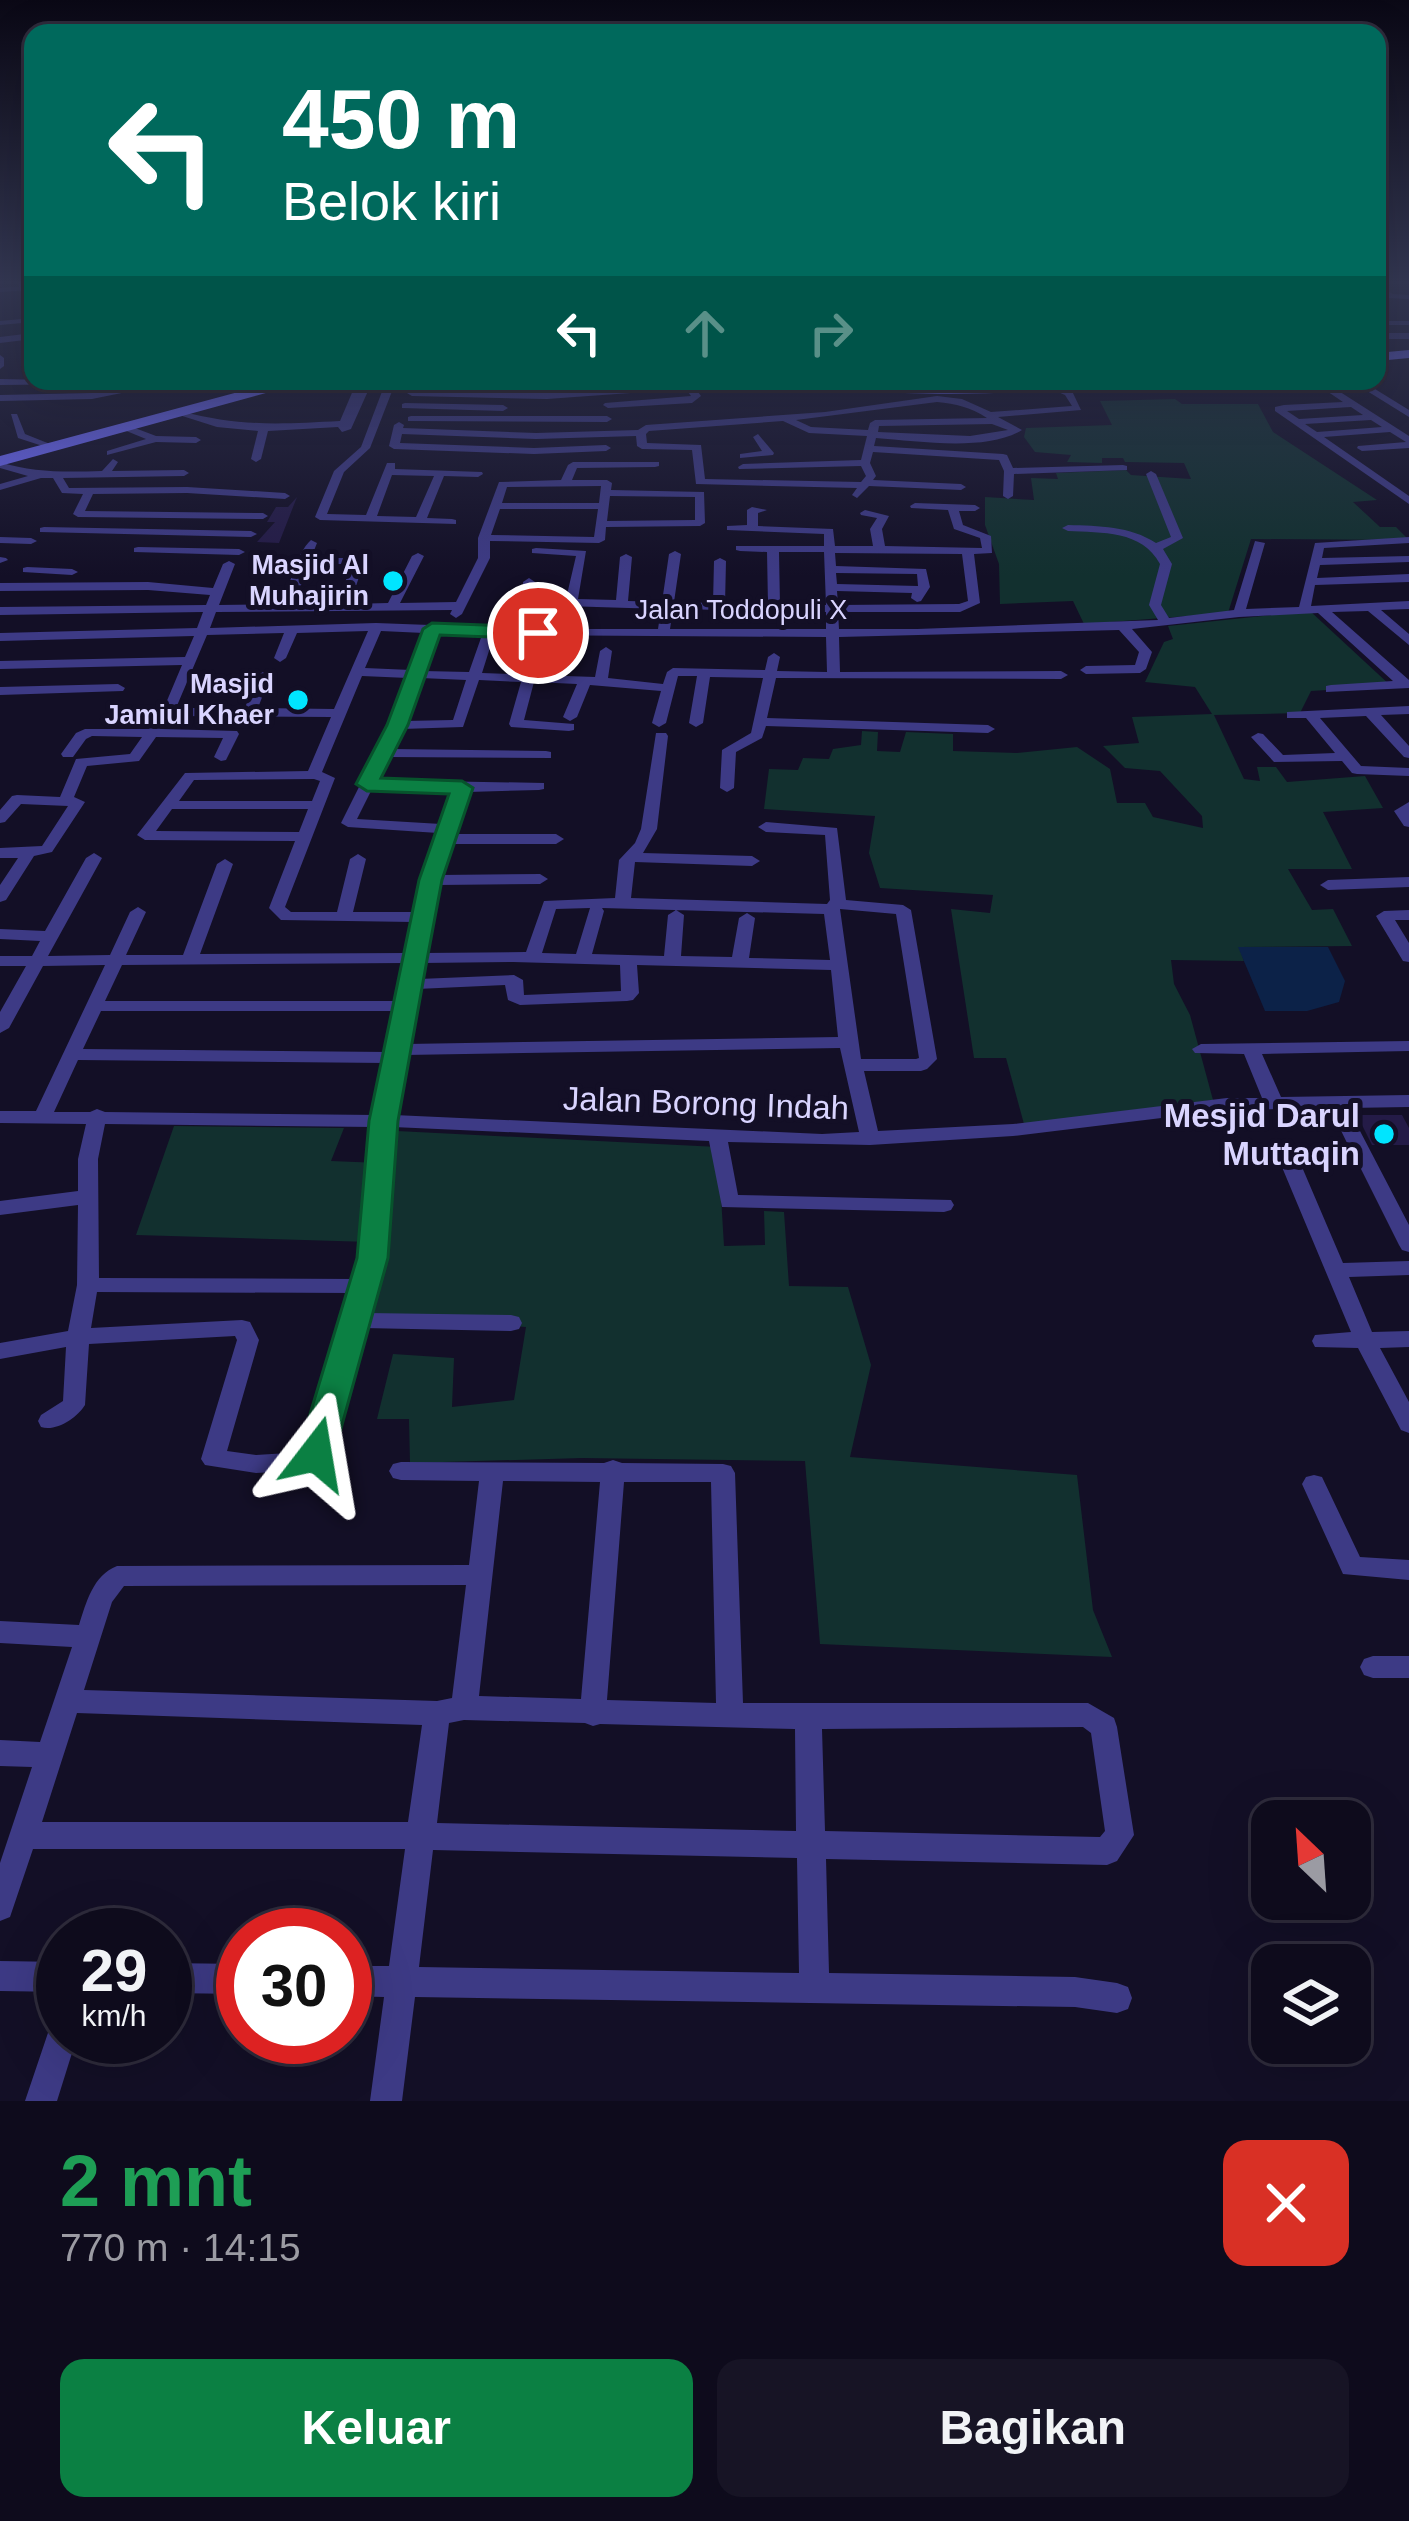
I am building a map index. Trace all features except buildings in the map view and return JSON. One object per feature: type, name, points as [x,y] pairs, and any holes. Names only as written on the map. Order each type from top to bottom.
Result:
[{"type":"main road","points":[[0,463],[264,390]]},
{"type":"street","points":[[0,398],[92,396],[126,390]]},
{"type":"street","points":[[181,414],[217,424],[261,428],[342,424],[360,390]]},
{"type":"street","points":[[390,390],[320,517],[452,522]]},
{"type":"street","points":[[370,519],[412,390]]},
{"type":"street","points":[[440,390],[546,402]]},
{"type":"street","points":[[406,406],[692,400],[696,396],[692,390]]},
{"type":"street","points":[[826,390],[837,413]]},
{"type":"street","points":[[400,425],[536,436],[641,433],[646,428],[837,413],[901,390]]},
{"type":"street","points":[[783,417],[809,430],[917,438],[1009,435],[1017,430],[976,406],[908,390]]},
{"type":"street","points":[[865,463],[872,425],[887,420],[994,419],[1078,409],[1069,393],[1060,390]]},
{"type":"street","points":[[1331,390],[1409,442]]},
{"type":"street","points":[[1370,390],[1409,414]]},
{"type":"street","points":[[625,400],[648,409],[654,418],[718,415]]},
{"type":"street","points":[[536,436],[546,402]]},
{"type":"street","points":[[1353,404],[1278,409],[1407,497]]},
{"type":"street","points":[[1284,408],[1325,439],[1393,429]]},
{"type":"street","points":[[14,416],[19,434],[51,448]]},
{"type":"street","points":[[1303,421],[1373,417]]},
{"type":"street","points":[[400,425],[607,419]]},
{"type":"street","points":[[127,428],[155,439],[196,440]]},
{"type":"street","points":[[256,459],[261,428]]},
{"type":"street","points":[[641,433],[642,446],[697,447],[700,482],[804,492],[863,488],[958,497],[975,508]]},
{"type":"street","points":[[746,484],[744,456],[769,453],[758,437]]},
{"type":"street","points":[[740,548],[968,554],[990,549],[985,536],[958,527],[962,455],[953,437]]},
{"type":"street","points":[[917,438],[924,453]]},
{"type":"street","points":[[105,474],[112,458],[155,439]]},
{"type":"street","points":[[1362,448],[1409,442]]},
{"type":"street","points":[[344,466],[606,448]]},
{"type":"street","points":[[869,449],[1003,457],[1009,471],[1008,496]]},
{"type":"street","points":[[358,454],[440,473],[478,474]]},
{"type":"street","points":[[392,460],[488,458]]},
{"type":"street","points":[[133,531],[146,514],[148,490],[162,459]]},
{"type":"street","points":[[519,481],[526,460]]},
{"type":"street","points":[[494,506],[551,507],[655,482],[655,462],[573,462],[566,482]]},
{"type":"street","points":[[0,463],[31,476],[58,480],[76,475],[184,473]]},
{"type":"street","points":[[742,467],[865,463]]},
{"type":"street","points":[[863,488],[872,471],[865,463]]},
{"type":"street","points":[[1009,471],[1123,468]]},
{"type":"street","points":[[420,521],[440,473]]},
{"type":"street","points":[[1151,474],[1177,538],[1157,547]]},
{"type":"street","points":[[0,487],[31,476]]},
{"type":"street","points":[[58,480],[66,491],[285,496]]},
{"type":"street","points":[[556,839],[349,825],[397,725],[415,674],[484,558],[484,538],[502,484],[566,482],[605,494],[716,495]]},
{"type":"street","points":[[128,507],[148,490]]},
{"type":"street","points":[[67,799],[81,762],[134,758],[169,712],[213,599],[267,512],[79,514],[88,492]]},
{"type":"street","points":[[601,530],[605,494]]},
{"type":"street","points":[[622,603],[627,554],[645,523],[654,494]]},
{"type":"street","points":[[700,494],[700,523]]},
{"type":"street","points":[[916,506],[958,497]]},
{"type":"street","points":[[199,515],[212,498]]},
{"type":"street","points":[[230,515],[242,500]]},
{"type":"street","points":[[540,542],[551,507]]},
{"type":"street","points":[[815,528],[816,510]]},
{"type":"street","points":[[865,513],[884,516],[876,529],[880,551]]},
{"type":"street","points":[[540,542],[645,523],[714,523]]},
{"type":"street","points":[[731,528],[829,531],[834,676]]},
{"type":"street","points":[[1068,528],[1127,533],[1157,547],[1166,564],[1155,604],[1166,623]]},
{"type":"street","points":[[44,530],[133,531],[241,548]]},
{"type":"street","points":[[484,538],[540,542],[582,553],[571,602]]},
{"type":"street","points":[[484,558],[501,556],[507,538]]},
{"type":"street","points":[[0,540],[31,541]]},
{"type":"street","points":[[1304,609],[1319,545],[1409,540]]},
{"type":"street","points":[[288,605],[311,543]]},
{"type":"street","points":[[1239,614],[1259,543]]},
{"type":"street","points":[[139,550],[184,557],[241,548]]},
{"type":"street","points":[[773,548],[774,609]]},
{"type":"street","points":[[663,634],[675,554]]},
{"type":"street","points":[[529,582],[529,601],[916,608],[974,603],[968,554]]},
{"type":"street","points":[[393,605],[418,556]]},
{"type":"street","points":[[1316,562],[1409,559]]},
{"type":"street","points":[[719,607],[720,561]]},
{"type":"street","points":[[302,562],[351,567],[344,604]]},
{"type":"street","points":[[1,665],[36,610],[76,567],[28,571]]},
{"type":"street","points":[[831,569],[922,571],[924,587],[832,587]]},
{"type":"street","points":[[1312,583],[1409,578]]},
{"type":"street","points":[[0,586],[167,581],[213,599]]},
{"type":"street","points":[[916,608],[919,590]]},
{"type":"street","points":[[0,610],[213,599],[288,605],[459,606]]},
{"type":"street","name":"Jalan Toddopuli X","points":[[0,637],[376,627],[833,634],[1123,626],[1304,609],[1409,605]]},
{"type":"street","points":[[1371,607],[1409,641]]},
{"type":"street","points":[[1322,609],[1407,684]]},
{"type":"street","points":[[1085,670],[1140,669],[1146,652],[1123,626]]},
{"type":"street","points":[[314,775],[376,627]]},
{"type":"street","points":[[280,658],[292,629]]},
{"type":"street","points":[[397,725],[458,724],[489,631]]},
{"type":"street","points":[[601,681],[607,651]]},
{"type":"street","points":[[727,788],[729,750],[758,735],[774,657]]},
{"type":"street","points":[[109,706],[131,662]]},
{"type":"street","points":[[1,665],[191,662]]},
{"type":"street","points":[[358,672],[529,677],[667,688]]},
{"type":"street","points":[[622,903],[625,865],[649,829],[670,673],[1061,675]]},
{"type":"street","points":[[697,723],[704,673]]},
{"type":"street","points":[[250,712],[263,676]]},
{"type":"street","points":[[529,677],[516,724],[569,722],[585,680]]},
{"type":"street","points":[[621,702],[626,684]]},
{"type":"street","points":[[1331,689],[1407,684]]},
{"type":"street","points":[[0,691],[118,688]]},
{"type":"street","points":[[1292,715],[1409,710]]},
{"type":"street","points":[[169,712],[338,713]]},
{"type":"street","points":[[1371,713],[1409,754]]},
{"type":"street","points":[[1310,715],[1360,771],[1409,772]]},
{"type":"street","points":[[761,722],[988,729]]},
{"type":"street","points":[[68,754],[86,733],[232,734],[221,757]]},
{"type":"street","points":[[1258,737],[1279,759],[1343,757]]},
{"type":"street","points":[[382,753],[546,755]]},
{"type":"street","points":[[303,837],[145,837],[194,775],[328,778],[278,913],[287,917],[422,917]]},
{"type":"street","points":[[367,784],[539,786]]},
{"type":"street","points":[[0,1351],[78,1337],[246,1330],[248,1340],[213,1459],[306,1463],[316,1454],[351,1320],[373,1258],[384,1121],[422,917],[462,788]]},
{"type":"street","points":[[0,819],[14,800],[78,802],[44,851],[0,853]]},
{"type":"street","points":[[168,805],[316,806]]},
{"type":"street","points":[[1409,806],[1401,811],[1409,823]]},
{"type":"street","points":[[766,827],[832,830],[848,1042],[871,1139]]},
{"type":"street","points":[[0,896],[29,853]]},
{"type":"street","points":[[631,856],[752,861]]},
{"type":"street","points":[[1,1025],[94,858]]},
{"type":"street","points":[[344,917],[358,859]]},
{"type":"street","points":[[190,958],[225,864]]},
{"type":"street","points":[[430,880],[540,879]]},
{"type":"street","points":[[1328,885],[1409,882]]},
{"type":"street","points":[[532,958],[550,904],[903,910],[928,1059],[922,1065],[853,1065]]},
{"type":"street","points":[[583,958],[596,911]]},
{"type":"street","points":[[43,1116],[138,912]]},
{"type":"street","points":[[671,960],[676,915]]},
{"type":"street","points":[[1409,915],[1384,916],[1409,957]]},
{"type":"street","points":[[740,962],[747,918]]},
{"type":"street","points":[[0,934],[48,936]]},
{"type":"street","points":[[0,961],[583,958],[839,964]]},
{"type":"street","points":[[410,984],[594,998],[630,994],[628,959]]},
{"type":"street","points":[[508,1019],[516,969],[525,965],[591,967],[594,998]]},
{"type":"street","points":[[97,1006],[406,1006]]},
{"type":"street","points":[[74,1054],[399,1054],[848,1042]]},
{"type":"street","points":[[1202,1049],[1409,1046]]},
{"type":"street","points":[[1252,1048],[1274,1103]]},
{"type":"street","name":"Jalan Borong Indah","points":[[0,1117],[384,1121],[718,1139],[871,1139],[1274,1103],[1409,1101]]},
{"type":"street","points":[[1337,1104],[1409,1245]]},
{"type":"street","points":[[49,1421],[74,1405],[78,1337],[88,1285],[87,1197],[97,1115]]},
{"type":"street","points":[[718,1139],[729,1202],[944,1205]]},
{"type":"street","points":[[1244,1154],[1360,1153]]},
{"type":"street","points":[[1287,1155],[1365,1340],[1408,1418]]},
{"type":"street","points":[[0,1208],[87,1197]]},
{"type":"street","points":[[1336,1270],[1409,1268]]},
{"type":"street","points":[[88,1285],[364,1286]]},
{"type":"street","points":[[351,1320],[511,1323]]},
{"type":"street","points":[[1323,1341],[1409,1339]]},
{"type":"street","points":[[593,1714],[613,1469]]},
{"type":"street","points":[[401,1471],[721,1471],[725,1476],[730,1714]]},
{"type":"street","points":[[386,2101],[419,1836],[451,1711],[492,1473]]},
{"type":"street","points":[[1314,1484],[1352,1567],[1409,1570]]},
{"type":"street","points":[[2,1894],[105,1589],[126,1573],[478,1575]]},
{"type":"street","points":[[0,1632],[88,1637]]},
{"type":"street","points":[[1373,1667],[1409,1667]]},
{"type":"street","points":[[23,1835],[419,1836],[1107,1851],[1120,1835],[1104,1727],[1093,1716],[593,1714],[67,1701]]},
{"type":"street","points":[[808,1717],[814,1984]]},
{"type":"street","points":[[0,1753],[50,1755]]},
{"type":"street","points":[[0,1976],[36,1977]]},
{"type":"street","points":[[372,1981],[814,1984],[1075,1992],[1117,1998]]},
{"type":"street","points":[[41,2101],[53,2064]]},
{"type":"green space","points":[[1175,399],[1182,404],[1258,404],[1273,432],[1377,500],[1353,502],[1380,527],[1396,527],[1409,540],[1251,539],[1228,613],[1084,624],[1073,601],[1000,604],[999,564],[985,525],[985,497],[1034,500],[1031,478],[1058,479],[1056,473],[1126,470],[1131,475],[1191,479],[1184,463],[1125,462],[1123,458],[1067,462],[1071,455],[1035,452],[1024,437],[1026,428],[1112,425],[1100,401]]},
{"type":"green space","points":[[1310,611],[1391,686],[1311,691],[1300,713],[1214,715],[1244,779],[1260,781],[1257,767],[1276,767],[1287,782],[1365,776],[1383,808],[1323,812],[1352,869],[1288,869],[1312,910],[1333,909],[1352,946],[1239,947],[1244,961],[1171,960],[1174,984],[1190,1015],[1213,1100],[1024,1124],[1006,1058],[974,1058],[951,909],[990,913],[993,895],[880,888],[869,853],[875,816],[764,809],[769,769],[798,770],[803,758],[829,759],[833,749],[861,745],[862,731],[878,732],[877,751],[900,752],[906,732],[953,734],[953,751],[1017,753],[1077,747],[1110,769],[1117,803],[1145,803],[1153,817],[1203,828],[1202,816],[1160,771],[1125,768],[1103,746],[1139,743],[1132,717],[1212,714],[1195,687],[1145,682],[1164,642],[1173,639],[1168,626]]},
{"type":"green space","points":[[174,1126],[344,1128],[331,1161],[380,1163],[370,1242],[136,1235]]},
{"type":"green space","points":[[397,1131],[718,1147],[724,1246],[765,1245],[764,1211],[784,1212],[789,1286],[848,1287],[871,1365],[850,1457],[1077,1475],[1093,1610],[1112,1657],[820,1644],[805,1461],[582,1458],[410,1463],[409,1419],[377,1419],[393,1354],[454,1358],[452,1407],[514,1400],[526,1327],[362,1315]]},
{"type":"water","points":[[1238,947],[1328,947],[1345,981],[1339,1002],[1307,1011],[1265,1011]]},
{"type":"place","name":"Masjid Al Muhajirin","points":[[393,581]]},
{"type":"place","name":"Masjid Jamiul Khaer","points":[[298,700]]},
{"type":"place","name":"Mesjid Darul Muttaqin","points":[[1384,1134]]},
{"type":"route","points":[[316,1454],[351,1320],[373,1258],[384,1121],[414,960],[430,880],[462,788],[367,784],[397,725],[432,629],[538,633]]}]
